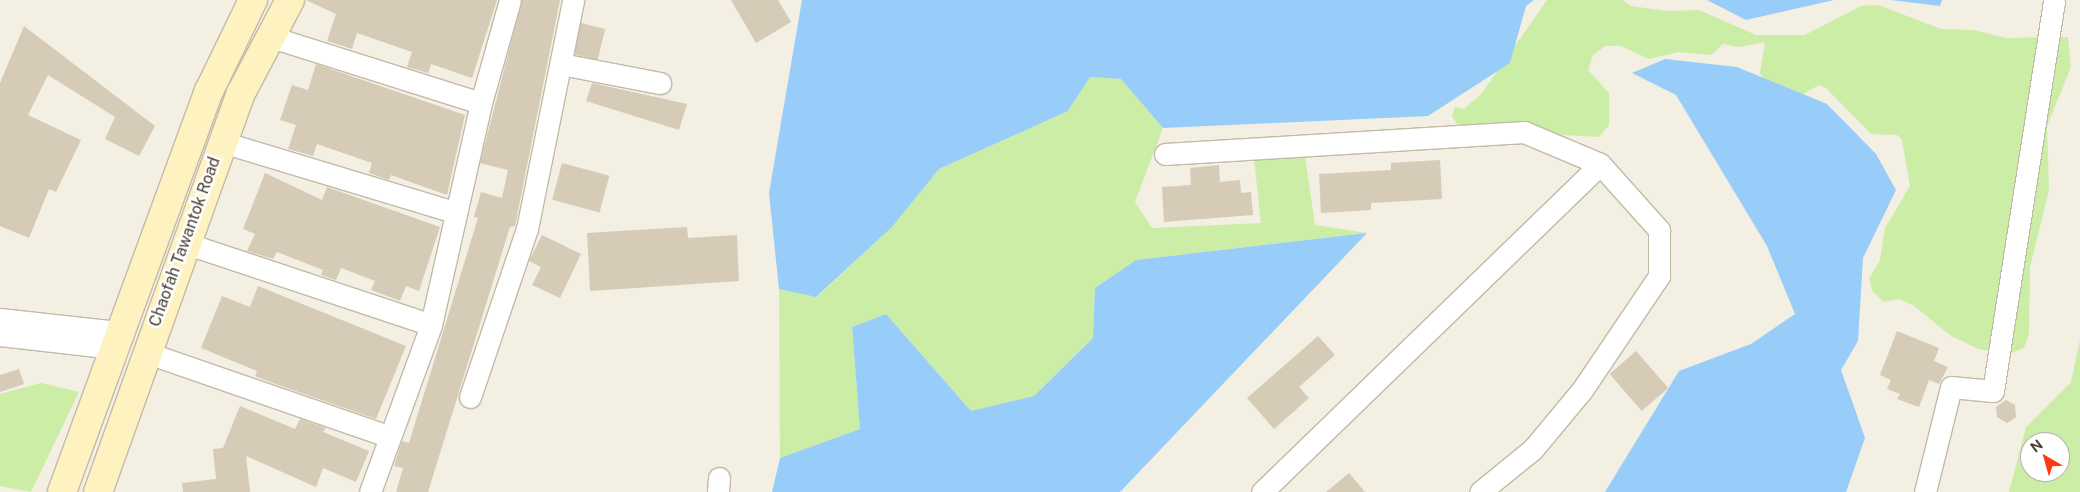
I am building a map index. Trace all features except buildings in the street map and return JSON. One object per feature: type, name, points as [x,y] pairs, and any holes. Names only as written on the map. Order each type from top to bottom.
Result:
[{"type":"main road","name":"Chaofah Tawantok Road","points":[[62,492],[209,91],[254,0]]},
{"type":"main road","name":"Chaofah Tawantok Road","points":[[98,492],[145,352],[222,142],[268,36],[290,0]]},
{"type":"street","points":[[370,492],[388,436],[430,325],[481,103],[510,0]]},
{"type":"street","points":[[470,397],[527,229],[573,0]]},
{"type":"street","points":[[1925,492],[1952,388],[1993,391],[2054,0]]},
{"type":"street","points":[[268,36],[481,103]]},
{"type":"street","points":[[561,64],[660,82]]},
{"type":"street","points":[[1164,154],[1524,132],[1600,164],[1660,230],[1659,276],[1582,390],[1533,449],[1480,492]]},
{"type":"street","points":[[222,142],[457,213]]},
{"type":"street","points":[[1262,492],[1600,164]]},
{"type":"street","points":[[185,243],[430,325]]},
{"type":"street","points":[[0,319],[117,340]]},
{"type":"street","points":[[0,335],[117,340]]},
{"type":"street","points":[[145,352],[388,436]]},
{"type":"green space","points":[[1547,0],[1623,0],[1631,6],[1666,11],[1699,10],[1756,35],[1805,35],[1861,6],[1878,5],[1941,29],[1974,30],[2005,38],[2068,37],[2071,67],[2047,126],[2049,190],[2030,267],[2029,334],[2024,348],[2009,354],[1979,349],[1951,336],[1913,305],[1899,299],[1884,302],[1873,292],[1869,279],[1880,260],[1885,228],[1910,186],[1902,140],[1897,135],[1871,134],[1826,88],[1819,85],[1796,98],[1773,92],[1760,73],[1765,42],[1739,47],[1723,44],[1711,55],[1679,52],[1649,59],[1621,46],[1605,46],[1593,55],[1588,70],[1609,93],[1609,125],[1599,137],[1460,129],[1452,116],[1455,107],[1464,109],[1482,93]]},
{"type":"green space","points":[[1090,77],[1121,79],[1163,128],[1135,202],[1152,228],[1261,223],[1254,159],[1305,156],[1315,225],[1367,233],[1136,260],[1095,288],[1093,338],[1034,396],[971,411],[886,314],[852,328],[860,429],[780,458],[779,289],[817,297],[892,227],[939,169],[1068,111]]},
{"type":"green space","points":[[2080,340],[2080,492],[2009,492],[2020,450],[2020,482],[2070,482],[2070,432],[2025,432],[2026,427],[2071,382]]},
{"type":"green space","points":[[41,383],[79,392],[31,492],[0,486],[0,394]]},
{"type":"water","points":[[802,0],[1534,0],[1526,6],[1510,63],[1428,116],[1163,128],[1121,79],[1090,77],[1068,111],[939,169],[892,227],[816,297],[779,289],[769,193]]},
{"type":"water","points":[[1707,0],[1834,0],[1746,20]]},
{"type":"water","points":[[1890,0],[1942,0],[1940,6]]},
{"type":"water","points":[[1665,59],[1737,67],[1827,104],[1876,154],[1896,190],[1863,258],[1858,341],[1841,370],[1865,438],[1846,492],[1605,492],[1679,371],[1751,344],[1795,314],[1767,246],[1676,95],[1632,73]]},
{"type":"water","points":[[1367,233],[1120,492],[772,492],[780,458],[860,429],[852,327],[886,314],[971,411],[1034,396],[1093,338],[1095,288],[1136,260]]}]
